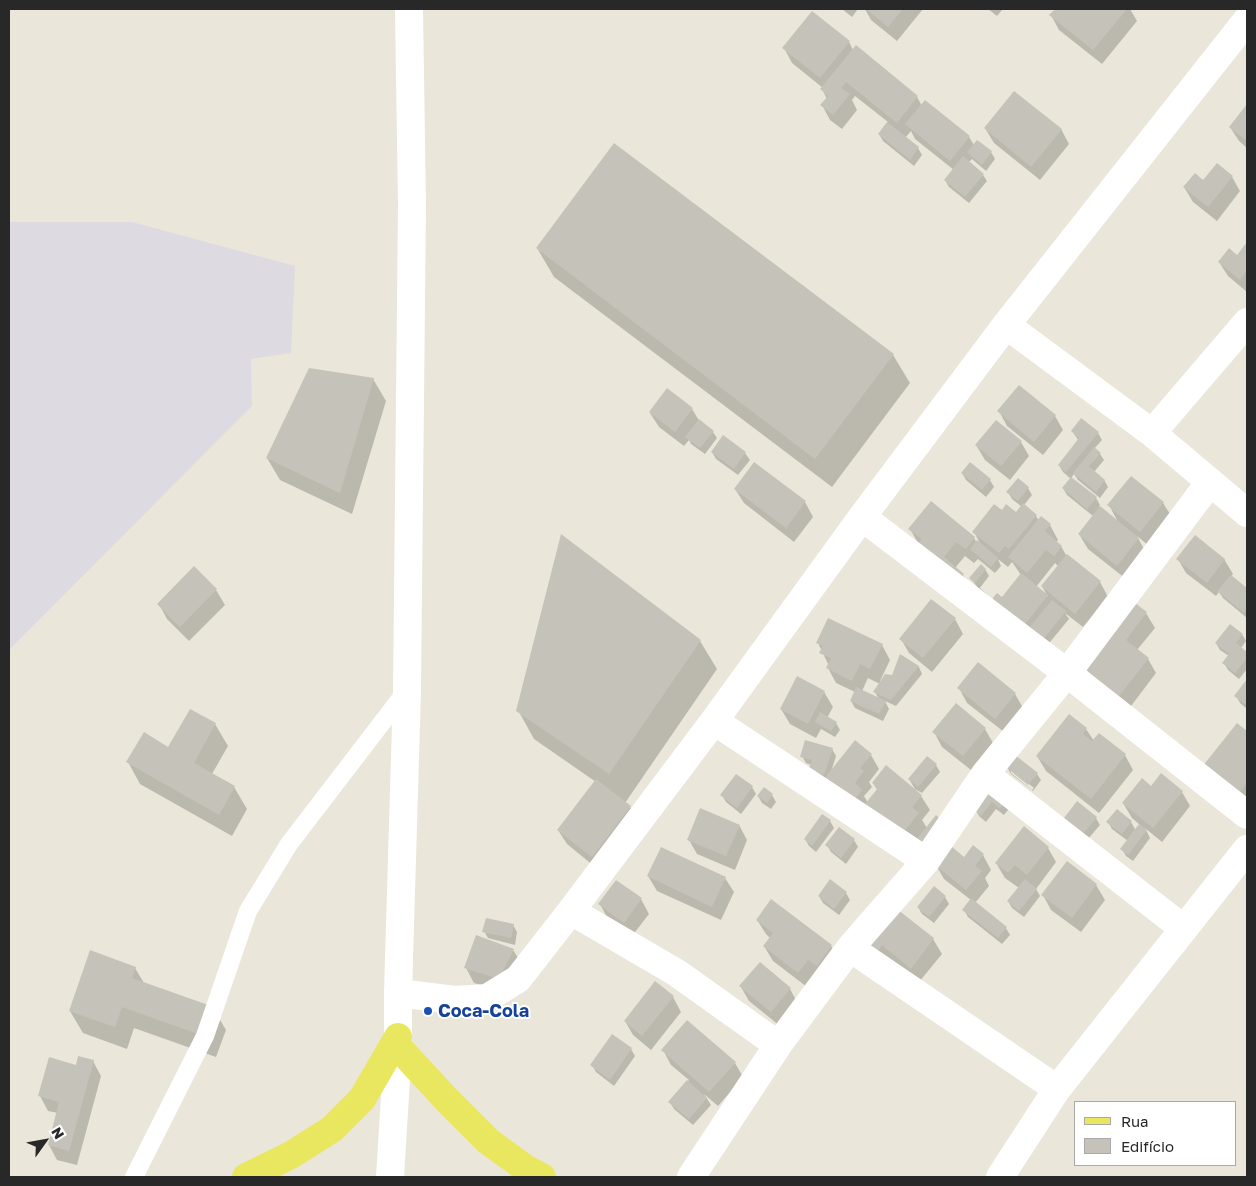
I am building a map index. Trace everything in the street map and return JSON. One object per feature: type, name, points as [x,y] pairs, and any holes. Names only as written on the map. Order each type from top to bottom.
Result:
[{"type":"main road","points":[[246,1177],[291,1155],[332,1130],[362,1099],[398,1042],[447,1100],[488,1141],[525,1168],[542,1177]]},
{"type":"street","points":[[390,1177],[398,1042],[407,690],[412,205],[409,9]]},
{"type":"street","points":[[398,993],[455,1000],[487,998],[518,979],[714,721],[862,517],[1006,326],[1247,20]]},
{"type":"street","points":[[1152,432],[1247,322]]},
{"type":"street","points":[[1006,326],[1152,432],[1247,513]]},
{"type":"street","points":[[691,1177],[778,1045],[850,948],[926,861],[985,774],[1066,673],[1210,482]]},
{"type":"street","points":[[862,517],[1066,673],[1247,815]]},
{"type":"street","points":[[714,721],[926,861]]},
{"type":"street","points":[[985,774],[1184,929]]},
{"type":"street","points":[[1000,1177],[1057,1089],[1247,849]]},
{"type":"street","points":[[571,911],[677,973],[778,1045]]},
{"type":"street","points":[[850,948],[1057,1089]]},
{"type":"lane","points":[[134,1177],[206,1036],[248,911],[289,844],[407,690]]},
{"type":"shaded area","points":[[9,222],[132,222],[295,266],[291,353],[251,359],[252,406],[9,650]]},
{"type":"building","points":[[866,9],[903,9],[888,27]]},
{"type":"building","points":[[1055,9],[1127,9],[1093,50],[1049,15]]},
{"type":"building","points":[[812,11],[850,41],[820,78],[782,48]]},
{"type":"building","points":[[856,45],[918,96],[897,123],[846,82],[841,88],[850,94],[833,115],[820,105],[828,96],[820,89]]},
{"type":"building","points":[[1014,91],[1062,129],[1031,167],[984,128]]},
{"type":"building","points":[[925,100],[970,136],[950,161],[905,124]]},
{"type":"building","points":[[1247,104],[1247,141],[1229,127]]},
{"type":"building","points":[[887,122],[919,147],[910,160],[878,134]]},
{"type":"building","points":[[977,140],[992,151],[982,165],[967,152]]},
{"type":"building","points":[[614,143],[894,354],[815,459],[536,248]]},
{"type":"building","points":[[963,156],[984,174],[965,197],[944,180]]},
{"type":"building","points":[[1217,163],[1233,176],[1208,207],[1183,187],[1195,173],[1203,180]]},
{"type":"building","points":[[1247,242],[1247,271],[1240,280],[1218,262],[1229,248],[1237,255]]},
{"type":"building","points":[[309,368],[374,378],[340,493],[266,458]]},
{"type":"building","points":[[1019,385],[1056,415],[1034,442],[997,411]]},
{"type":"building","points":[[667,388],[693,408],[675,432],[649,412]]},
{"type":"building","points":[[1081,418],[1099,432],[1066,472],[1058,465],[1079,438],[1071,431]]},
{"type":"building","points":[[699,419],[714,431],[700,448],[685,437]]},
{"type":"building","points":[[996,420],[1022,441],[1001,466],[975,445]]},
{"type":"building","points":[[723,435],[746,452],[734,469],[711,452]]},
{"type":"building","points":[[1094,447],[1101,453],[1089,466],[1105,480],[1096,492],[1073,473]]},
{"type":"building","points":[[754,462],[806,501],[786,528],[734,489]]},
{"type":"building","points":[[970,462],[991,479],[982,490],[961,473]]},
{"type":"building","points":[[1131,476],[1164,502],[1140,532],[1107,505]]},
{"type":"building","points":[[1071,477],[1097,497],[1087,509],[1062,488]]},
{"type":"building","points":[[1018,478],[1029,487],[1018,501],[1006,492]]},
{"type":"building","points":[[931,501],[975,537],[966,549],[956,542],[944,557],[964,574],[955,585],[912,550],[922,539],[908,529]]},
{"type":"building","points":[[1023,503],[1037,515],[1009,549],[1005,546],[999,553],[972,532],[994,504],[1002,510],[1006,504],[1016,512]]},
{"type":"building","points":[[1100,506],[1139,538],[1117,566],[1078,534]]},
{"type":"building","points":[[1041,516],[1051,524],[1045,531],[1062,546],[1054,556],[1046,550],[1027,573],[1008,557]]},
{"type":"building","points":[[561,534],[701,640],[609,774],[516,711]]},
{"type":"building","points":[[1195,535],[1225,559],[1207,583],[1176,559]]},
{"type":"building","points":[[977,540],[998,558],[991,567],[970,549]]},
{"type":"building","points":[[1067,554],[1101,581],[1075,614],[1041,586]]},
{"type":"building","points":[[981,564],[986,569],[975,583],[969,578]]},
{"type":"building","points":[[194,566],[217,589],[180,627],[157,604]]},
{"type":"building","points":[[1021,573],[1048,595],[1018,633],[973,596],[980,588],[992,599],[997,593],[1002,597]]},
{"type":"building","points":[[1231,575],[1247,588],[1247,608],[1244,613],[1217,591]]},
{"type":"building","points":[[931,599],[956,618],[923,658],[899,639]]},
{"type":"building","points":[[1052,600],[1066,611],[1037,647],[1023,635]]},
{"type":"building","points":[[1135,603],[1147,612],[1126,640],[1149,658],[1119,696],[1084,668]]},
{"type":"building","points":[[828,618],[883,644],[870,669],[860,664],[852,681],[826,668],[831,658],[819,653],[823,646],[816,643]]},
{"type":"building","points":[[1230,624],[1243,634],[1236,643],[1247,652],[1247,658],[1235,673],[1222,663],[1229,654],[1215,643]]},
{"type":"building","points":[[900,654],[919,666],[891,700],[873,692],[885,674],[892,675]]},
{"type":"building","points":[[978,662],[1016,693],[995,719],[957,688]]},
{"type":"building","points":[[797,676],[825,691],[808,724],[780,709]]},
{"type":"building","points":[[1247,679],[1247,701],[1245,704],[1234,696]]},
{"type":"building","points":[[856,687],[886,701],[879,714],[850,701]]},
{"type":"building","points":[[956,703],[986,728],[963,756],[932,732]]},
{"type":"building","points":[[190,709],[216,723],[194,763],[235,786],[219,815],[126,762],[144,732],[168,747]]},
{"type":"building","points":[[820,712],[837,722],[831,731],[815,722]]},
{"type":"building","points":[[1069,714],[1087,728],[1083,734],[1092,741],[1099,733],[1126,754],[1091,799],[1036,756]]},
{"type":"building","points":[[1237,723],[1247,731],[1247,783],[1237,796],[1202,767]]},
{"type":"building","points":[[805,740],[833,748],[824,775],[808,770],[812,760],[800,757]]},
{"type":"building","points":[[855,740],[872,754],[860,768],[864,771],[855,783],[862,790],[852,803],[824,779]]},
{"type":"building","points":[[1015,755],[1038,773],[1028,785],[1006,767]]},
{"type":"building","points":[[927,756],[937,764],[918,787],[908,779]]},
{"type":"building","points":[[886,765],[922,795],[912,807],[919,813],[898,839],[861,809],[878,788],[872,783]]},
{"type":"building","points":[[1161,773],[1183,791],[1153,828],[1122,803],[1142,778],[1151,786]]},
{"type":"building","points":[[736,774],[753,786],[737,808],[720,795]]},
{"type":"building","points":[[596,779],[631,806],[592,857],[557,830]]},
{"type":"building","points":[[992,785],[1008,798],[1000,809],[992,802],[981,816],[973,809]]},
{"type":"building","points":[[764,787],[773,794],[767,803],[757,796]]},
{"type":"building","points":[[1077,801],[1097,817],[1084,833],[1064,818]]},
{"type":"building","points":[[700,808],[740,825],[726,856],[687,840]]},
{"type":"building","points":[[1117,809],[1132,821],[1122,834],[1106,822]]},
{"type":"building","points":[[822,814],[831,820],[812,846],[804,839]]},
{"type":"building","points":[[936,815],[946,823],[922,853],[912,845]]},
{"type":"building","points":[[1139,824],[1147,830],[1128,855],[1120,849]]},
{"type":"building","points":[[1024,826],[1049,847],[1027,875],[1015,865],[1008,873],[995,863]]},
{"type":"building","points":[[839,827],[855,839],[841,858],[825,845]]},
{"type":"building","points":[[950,845],[964,857],[973,845],[984,854],[975,866],[982,871],[966,890],[935,865]]},
{"type":"building","points":[[661,847],[726,877],[712,907],[647,876]]},
{"type":"building","points":[[1067,861],[1097,884],[1072,918],[1041,895]]},
{"type":"building","points":[[830,879],[847,892],[834,909],[818,896]]},
{"type":"building","points":[[1025,879],[1037,889],[1019,911],[1007,901]]},
{"type":"building","points":[[616,880],[642,898],[624,923],[598,904]]},
{"type":"building","points":[[934,886],[946,896],[929,917],[917,907]]},
{"type":"building","points":[[971,898],[1007,927],[998,938],[962,910]]},
{"type":"building","points":[[771,899],[832,945],[817,966],[808,960],[798,973],[763,946],[773,933],[756,920]]},
{"type":"building","points":[[893,906],[934,938],[911,969],[882,945],[874,956],[861,946]]},
{"type":"building","points":[[486,918],[514,924],[511,938],[482,932]]},
{"type":"building","points":[[476,935],[514,949],[499,979],[464,968]]},
{"type":"building","points":[[90,950],[136,967],[132,978],[214,1007],[204,1036],[122,1007],[115,1027],[69,1011]]},
{"type":"building","points":[[760,962],[791,988],[771,1012],[739,986]]},
{"type":"building","points":[[655,981],[674,996],[642,1036],[624,1021]]},
{"type":"building","points":[[687,1020],[736,1062],[709,1092],[661,1050]]},
{"type":"building","points":[[612,1034],[632,1048],[610,1080],[590,1065]]},
{"type":"building","points":[[78,1056],[94,1060],[69,1151],[48,1145],[59,1102],[38,1096],[49,1057],[76,1065]]},
{"type":"building","points":[[687,1080],[707,1098],[689,1119],[668,1102]]},
{"type":"place","name":"Coca-Cola","points":[[428,1011]]}]
